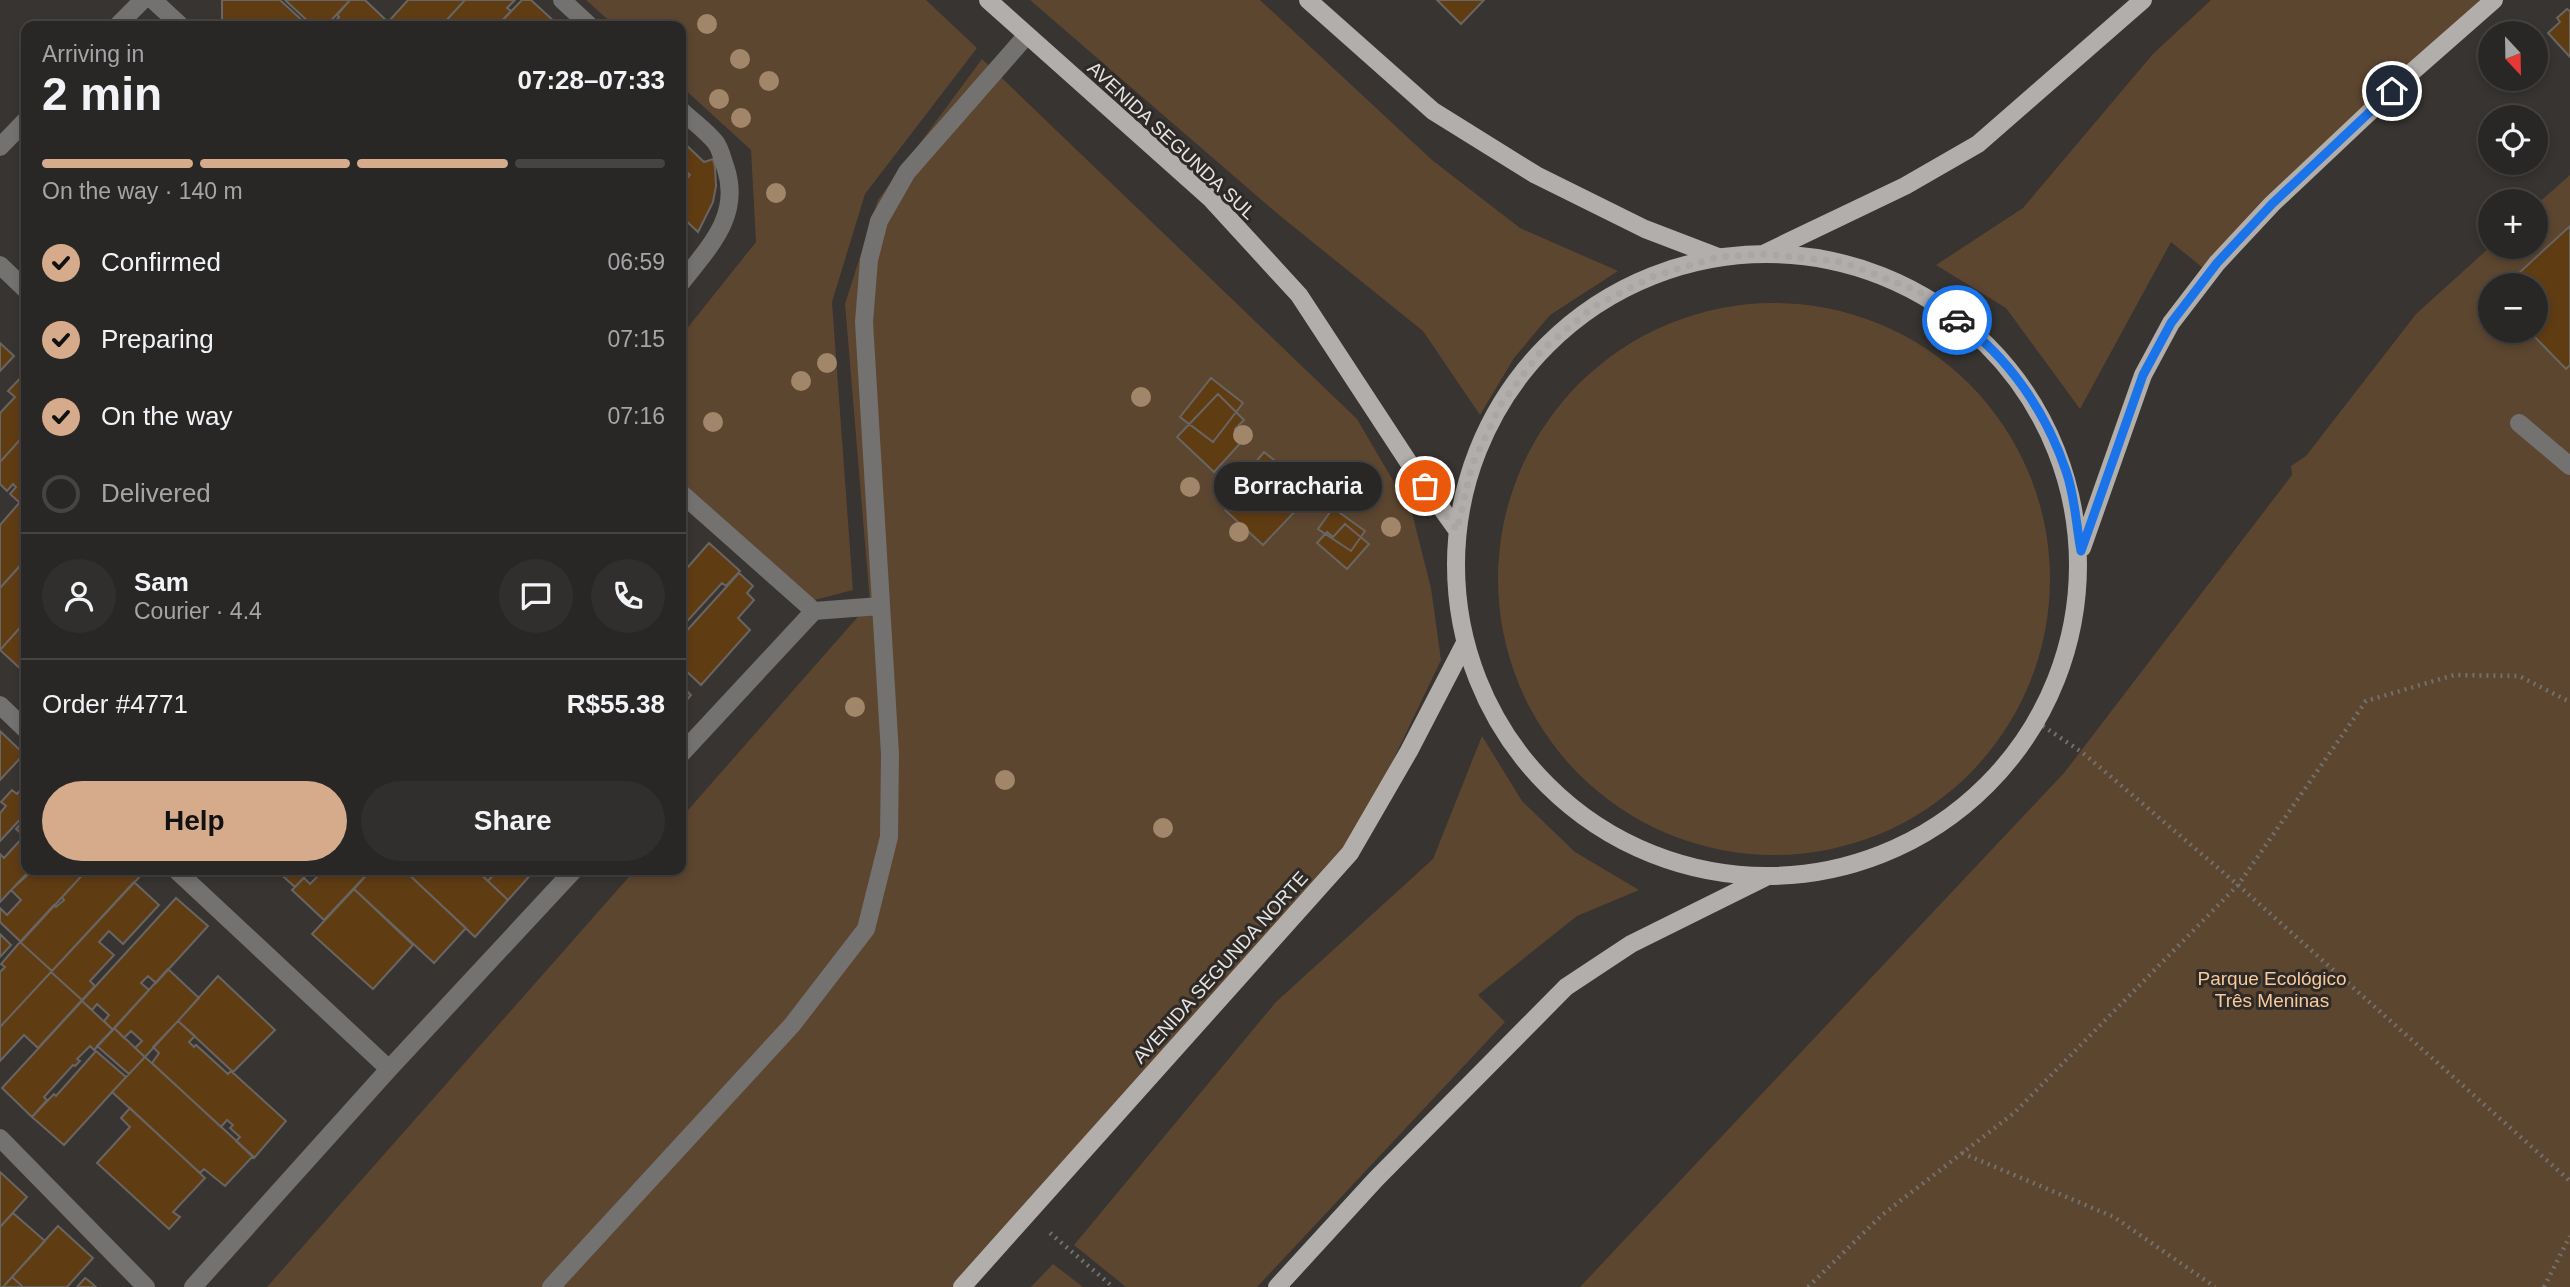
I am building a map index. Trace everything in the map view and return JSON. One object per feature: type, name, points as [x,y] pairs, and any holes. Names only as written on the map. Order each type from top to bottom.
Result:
[{"type":"main road","name":"AVENIDA SEGUNDA SUL","points":[[988,0],[1210,198],[1299,295],[1409,463],[1457,530]]},
{"type":"main road","points":[[1308,0],[1433,111],[1524,168],[1645,229],[1718,257]]},
{"type":"main road","points":[[1763,254],[1905,186],[1978,144],[2143,0]]},
{"type":"main road","points":[[2081,551],[2143,375],[2171,323],[2217,263],[2272,204],[2412,72],[2494,0]]},
{"type":"main road","points":[[1763,254],[1843,262],[1893,281],[1918,291],[1983,338],[2033,400],[2067,472],[2081,551],[2077,610],[2062,668],[2038,722],[1999,773],[1951,816],[1895,849],[1833,869],[1769,876],[1710,871],[1654,855],[1600,829],[1554,793],[1515,749],[1485,699],[1465,643],[1456,587],[1457,530],[1472,465],[1501,404],[1542,350],[1593,307],[1654,276],[1718,257],[1763,254]]},
{"type":"main road","name":"AVENIDA SEGUNDA NORTE","points":[[962,1287],[1350,853],[1409,751],[1465,643]]},
{"type":"main road","points":[[1277,1287],[1376,1179],[1566,987],[1631,944],[1769,876]]},
{"type":"street","points":[[122,21],[143,0]]},
{"type":"street","points":[[153,0],[176,21]]},
{"type":"street","points":[[562,0],[585,21]]},
{"type":"street","points":[[551,1287],[792,1025],[866,929],[889,838],[890,754],[864,321],[869,260],[879,221],[907,172],[1027,35]]},
{"type":"street","points":[[686,115],[718,145],[728,177],[729,194],[727,217],[714,241],[686,277]]},
{"type":"street","points":[[0,147],[21,125]]},
{"type":"street","points":[[0,265],[21,285]]},
{"type":"street","points":[[2519,423],[2570,466]]},
{"type":"street","points":[[686,497],[814,611]]},
{"type":"street","points":[[686,749],[814,611],[880,606]]},
{"type":"street","points":[[0,705],[21,725]]},
{"type":"street","points":[[181,875],[388,1069]]},
{"type":"street","points":[[193,1287],[388,1069],[569,875]]},
{"type":"street","points":[[0,1138],[146,1287]]},
{"type":"path","points":[[1808,1287],[1882,1215],[2014,1113],[2238,885],[2366,701],[2454,676],[2519,676],[2570,702]]},
{"type":"path","points":[[2038,722],[2083,753],[2238,885],[2570,1181]]},
{"type":"path","points":[[1962,1153],[2114,1217],[2215,1287]]},
{"type":"path","points":[[1028,1214],[1113,1287]]},
{"type":"path","points":[[2544,1287],[2570,1236]]},
{"type":"green space","points":[[586,0],[926,0],[977,48],[865,194],[832,302],[853,590],[799,604],[686,494],[686,330],[756,242],[751,150],[686,91],[686,21],[609,21]]},
{"type":"green space","points":[[1030,0],[1260,0],[1432,160],[1520,228],[1618,271],[1550,315],[1514,358],[1480,415],[1423,331],[1279,215]]},
{"type":"green space","points":[[2211,0],[2490,0],[2203,268],[2171,242],[2080,409],[2006,308],[1936,265],[2023,208],[2153,54]]},
{"type":"green space","points":[[982,59],[1357,419],[1412,513],[1431,588],[1441,660],[1341,869],[961,1287],[267,1287],[631,875],[686,875],[686,812],[870,603],[845,304],[878,200]]},
{"type":"green space","name":"Parque Ecológico Três Meninas","points":[[2570,175],[2570,1287],[1580,1287],[2064,773],[2292,475],[2291,466],[2306,456],[2416,314],[2478,258],[2548,259],[2548,194]]},
{"type":"green space","points":[[1774,303],[1828,309],[1879,324],[1927,350],[1969,384],[2003,426],[2029,474],[2044,525],[2050,579],[2044,633],[2029,684],[2003,732],[1969,774],[1927,808],[1879,834],[1828,849],[1774,855],[1720,849],[1669,834],[1621,808],[1579,774],[1545,732],[1519,684],[1504,633],[1498,579],[1504,525],[1519,474],[1545,426],[1579,384],[1621,350],[1669,324],[1720,309]]},
{"type":"green space","points":[[1482,736],[1522,801],[1575,852],[1639,890],[1577,916],[1478,995],[1505,1022],[1257,1287],[1126,1287],[1074,1245],[1276,1002],[1433,859]]},
{"type":"green space","points":[[1053,1264],[1083,1287],[1031,1287]]},
{"type":"building","points":[[222,0],[280,0],[303,21],[222,21]]},
{"type":"building","points":[[285,0],[350,0],[331,21],[308,21]]},
{"type":"building","points":[[350,0],[365,0],[387,21],[335,21],[339,17],[337,15]]},
{"type":"building","points":[[408,0],[465,0],[446,21],[389,21]]},
{"type":"building","points":[[465,0],[515,0],[507,8],[511,11],[502,21],[446,21]]},
{"type":"building","points":[[522,0],[531,0],[554,21],[502,21]]},
{"type":"building","points":[[1437,0],[1484,0],[1461,24]]},
{"type":"building","points":[[2567,9],[2570,11],[2570,57],[2548,33],[2560,22],[2557,18]]},
{"type":"building","points":[[686,145],[704,162],[713,159],[715,167],[713,202],[698,232],[686,221]]},
{"type":"building","points":[[2570,226],[2570,365],[2566,369],[2541,343],[2548,343],[2548,273],[2519,273],[2534,259],[2548,259],[2548,246]]},
{"type":"building","points":[[0,343],[14,356],[0,371]]},
{"type":"building","points":[[21,377],[21,439],[0,462],[0,413],[15,397],[8,391]]},
{"type":"building","points":[[1211,378],[1243,403],[1213,442],[1180,417]]},
{"type":"building","points":[[1218,394],[1244,420],[1235,429],[1245,438],[1214,472],[1177,437]]},
{"type":"building","points":[[21,439],[20,503],[10,494],[16,487],[13,484],[7,491],[0,484],[0,462]]},
{"type":"building","points":[[1264,452],[1303,483],[1279,512],[1241,480]]},
{"type":"building","points":[[1262,470],[1300,506],[1263,545],[1225,510]]},
{"type":"building","points":[[21,503],[21,565],[0,588],[0,525]]},
{"type":"building","points":[[1333,508],[1365,531],[1351,551],[1318,529]]},
{"type":"building","points":[[1345,524],[1369,544],[1347,569],[1317,543],[1327,532],[1333,537]]},
{"type":"building","points":[[709,543],[740,571],[726,586],[722,583],[686,623],[686,569]]},
{"type":"building","points":[[21,567],[21,627],[0,650],[0,588]]},
{"type":"building","points":[[739,573],[753,586],[747,593],[754,600],[738,618],[750,630],[701,685],[686,671],[686,631]]},
{"type":"building","points":[[21,627],[21,669],[0,650]]},
{"type":"building","points":[[0,731],[21,751],[21,757],[0,780]]},
{"type":"building","points":[[12,790],[17,794],[21,790],[21,818],[0,841],[0,813],[6,806],[1,802]]},
{"type":"building","points":[[21,839],[21,875],[25,875],[0,902],[0,854],[4,858]]},
{"type":"building","points":[[28,875],[82,875],[21,942],[0,922],[0,908],[7,915],[21,900],[11,890]]},
{"type":"building","points":[[82,875],[141,875],[52,971],[20,942],[54,905],[56,907],[64,900],[62,897]]},
{"type":"building","points":[[282,875],[306,875],[295,887]]},
{"type":"building","points":[[315,875],[366,875],[324,920],[292,890],[304,878],[310,884],[317,877]]},
{"type":"building","points":[[367,875],[409,875],[466,928],[434,963],[354,889]]},
{"type":"building","points":[[409,875],[481,875],[508,900],[475,937]]},
{"type":"building","points":[[481,875],[493,875],[488,881]]},
{"type":"building","points":[[493,875],[530,875],[508,900],[488,881]]},
{"type":"building","points":[[134,882],[159,905],[123,944],[109,931],[99,942],[114,955],[90,981],[95,986],[82,1000],[51,972]]},
{"type":"building","points":[[354,889],[413,945],[373,989],[312,934]]},
{"type":"building","points":[[176,898],[208,926],[156,983],[148,976],[141,983],[149,990],[113,1030],[104,1021],[109,1015],[97,1004],[92,1010],[82,1001]]},
{"type":"building","points":[[0,934],[11,945],[0,957]]},
{"type":"building","points":[[20,942],[52,971],[0,1027],[0,972],[5,967],[1,964]]},
{"type":"building","points":[[168,969],[199,998],[145,1057],[135,1048],[142,1041],[131,1031],[124,1038],[114,1028]]},
{"type":"building","points":[[51,972],[82,1000],[38,1048],[24,1035],[0,1061],[0,1027]]},
{"type":"building","points":[[218,976],[275,1030],[233,1072],[178,1021]]},
{"type":"building","points":[[82,1001],[113,1030],[94,1050],[90,1046],[77,1059],[80,1061],[73,1065],[44,1097],[47,1100],[32,1117],[2,1088]]},
{"type":"building","points":[[178,1021],[195,1036],[189,1042],[194,1047],[196,1045],[228,1074],[231,1071],[286,1121],[254,1158],[236,1141],[240,1137],[230,1128],[233,1125],[227,1120],[221,1127],[152,1063],[159,1053],[153,1047]]},
{"type":"building","points":[[114,1028],[145,1057],[129,1074],[97,1046]]},
{"type":"building","points":[[96,1051],[126,1077],[64,1145],[32,1117],[54,1094],[56,1096]]},
{"type":"building","points":[[145,1057],[253,1156],[225,1186],[204,1169],[200,1173],[112,1092]]},
{"type":"building","points":[[130,1108],[205,1178],[173,1212],[180,1217],[169,1229],[97,1163],[130,1127],[121,1118]]},
{"type":"building","points":[[0,1172],[27,1197],[0,1227]]},
{"type":"building","points":[[13,1213],[45,1241],[3,1287],[0,1287],[0,1227]]},
{"type":"building","points":[[58,1226],[93,1258],[67,1287],[23,1287],[12,1277]]},
{"type":"building","points":[[12,1277],[23,1287],[3,1287]]},
{"type":"building","points":[[85,1278],[88,1280],[96,1287],[77,1287]]},
{"type":"way so far","points":[[1425,486],[1457,530],[1472,465],[1501,404],[1542,350],[1593,307],[1654,276],[1718,257],[1763,254],[1843,262],[1918,291],[1957,320]]},
{"type":"place","name":"Borracharia","points":[[1425,486]]},
{"type":"route","points":[[1957,320],[1983,338],[2033,400],[2067,472],[2081,551],[2143,375],[2171,323],[2217,263],[2272,204],[2392,91]]}]
